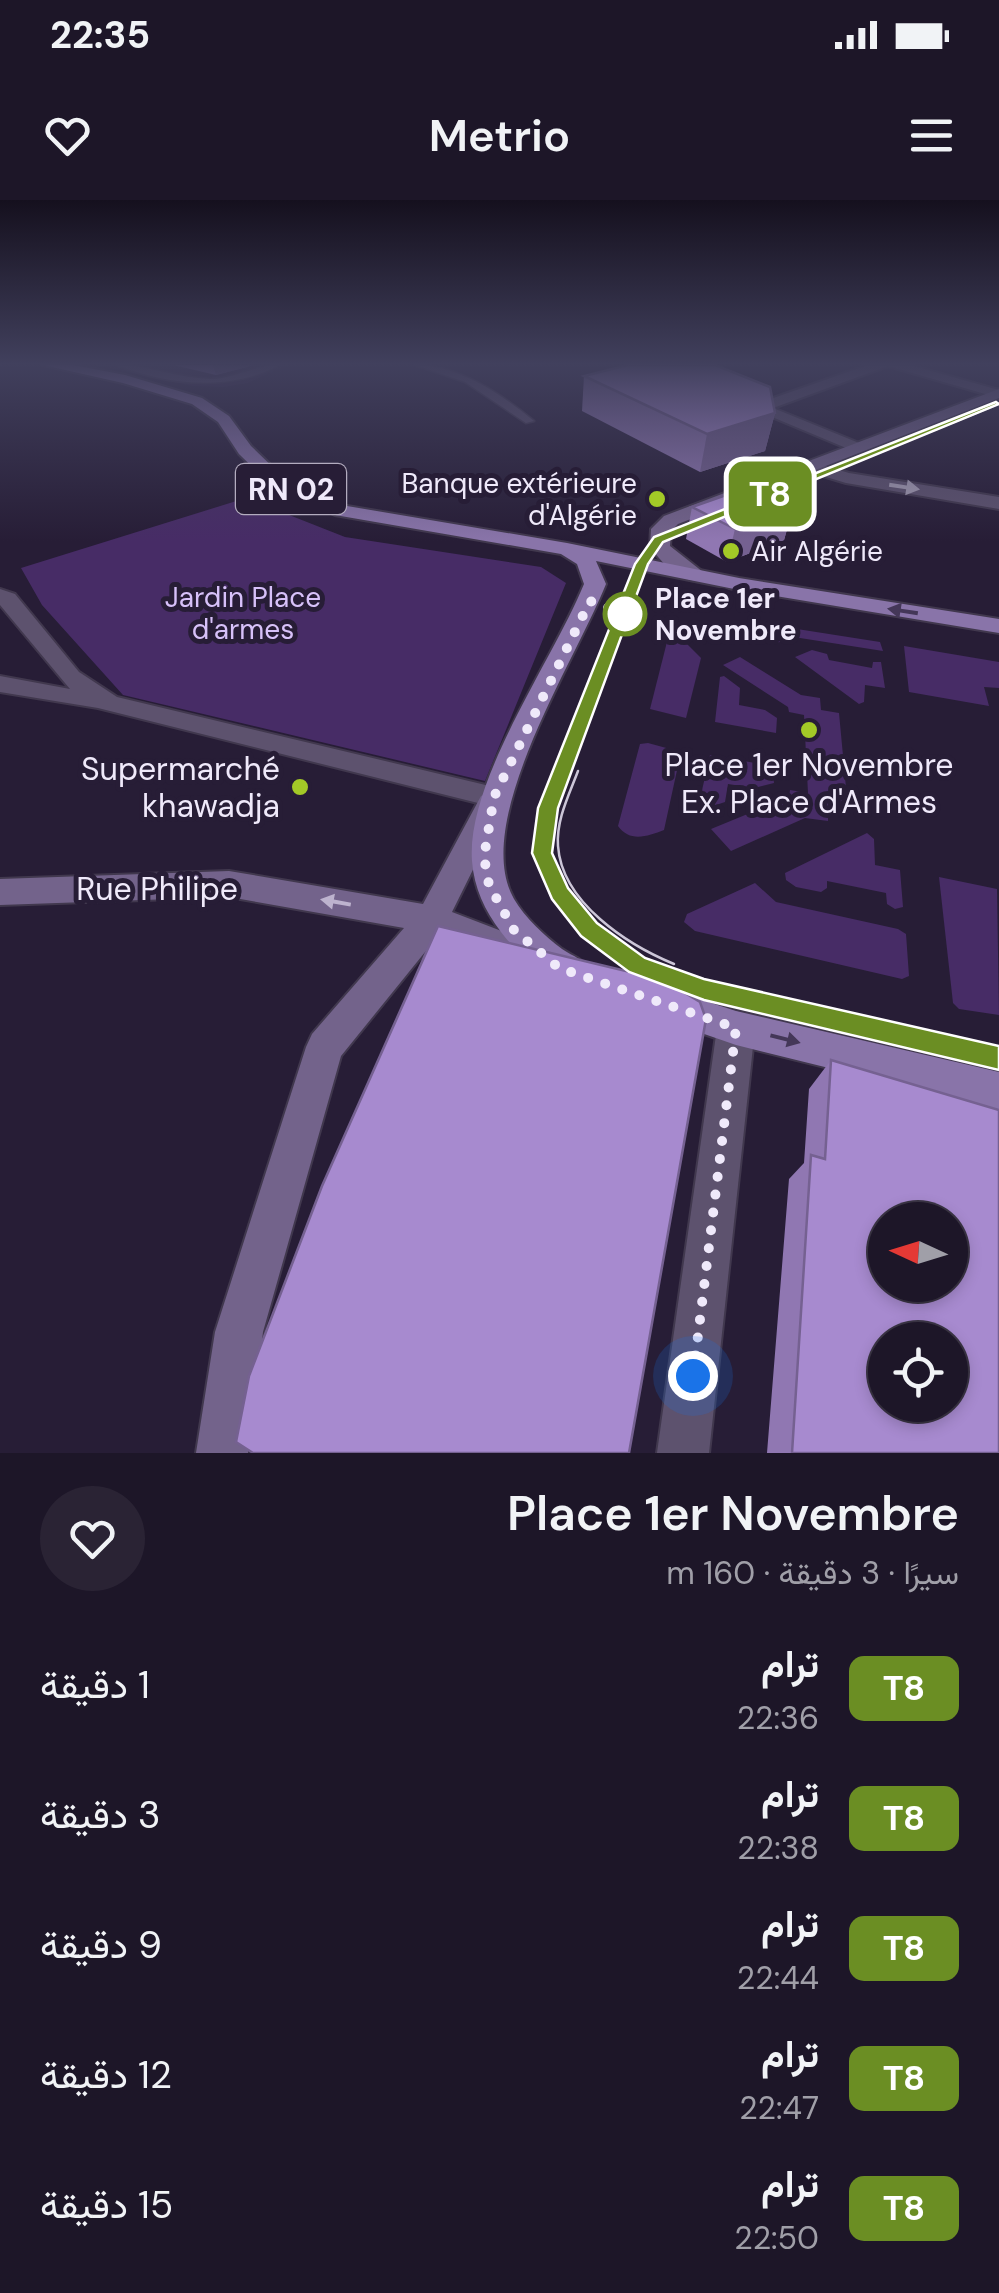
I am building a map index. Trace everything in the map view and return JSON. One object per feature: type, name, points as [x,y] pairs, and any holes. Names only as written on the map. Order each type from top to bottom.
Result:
[{"type":"main road","name":"RN 02","points":[[226,423],[245,450],[276,480],[342,511],[567,549]]},
{"type":"main road","points":[[696,576],[665,555],[658,540],[661,529],[671,520],[920,423]]},
{"type":"main road","points":[[567,549],[696,576],[999,626]]},
{"type":"main road","points":[[222,1453],[239,1332],[326,1047],[432,919],[590,601],[595,584],[593,570],[567,549]]},
{"type":"main road","points":[[494,797],[484,857],[489,885],[514,930],[559,968],[736,1028],[999,1092]]},
{"type":"main road","name":"Rue Philipe","points":[[0,892],[229,884],[432,919],[559,968]]},
{"type":"street","points":[[798,423],[858,448]]},
{"type":"street","points":[[810,466],[846,478],[999,503]]},
{"type":"street","points":[[0,596],[8,598],[70,677],[108,703]]},
{"type":"street","points":[[0,684],[108,703],[494,797]]},
{"type":"street","points":[[683,1453],[736,1028]]},
{"type":"green space","name":"Jardin Place d'armes","points":[[246,498],[345,537],[541,567],[566,583],[485,781],[123,695],[42,605],[21,568]]},
{"type":"green space","points":[[758,623],[880,642],[883,651],[800,638],[775,643],[752,626]]},
{"type":"green space","points":[[675,632],[701,658],[686,718],[650,709],[669,634]]},
{"type":"green space","points":[[904,646],[999,662],[999,688],[984,687],[989,706],[909,692]]},
{"type":"green space","points":[[812,650],[827,654],[829,660],[872,668],[873,662],[881,662],[885,688],[865,685],[864,702],[859,704],[795,657]]},
{"type":"green space","points":[[740,657],[801,695],[820,698],[821,710],[839,713],[848,809],[828,806],[828,821],[805,818],[731,851],[711,829],[789,797],[790,790],[808,793],[804,715],[789,712],[788,707],[723,665]]},
{"type":"green space","points":[[720,677],[740,688],[739,705],[765,710],[777,718],[776,733],[715,722]]},
{"type":"green space","points":[[640,744],[681,752],[664,830],[646,836],[628,835],[618,826]]},
{"type":"green space","points":[[710,755],[772,766],[774,783],[754,788],[728,784],[725,802],[701,810],[698,808]]},
{"type":"green space","points":[[867,833],[874,839],[875,865],[900,870],[903,907],[895,909],[887,904],[886,893],[827,881],[827,888],[821,892],[796,887],[786,880],[785,873]]},
{"type":"green space","points":[[939,877],[997,889],[999,1015],[959,1009],[953,1003]]},
{"type":"green space","points":[[755,883],[776,902],[898,929],[906,934],[909,976],[902,979],[695,931],[684,922],[687,914]]},
{"type":"building","points":[[685,423],[741,423],[707,434]]},
{"type":"building","points":[[749,487],[793,508],[735,529],[692,507]]},
{"type":"building","points":[[438,926],[676,983],[675,987],[700,1002],[706,1019],[629,1453],[253,1453],[236,1442],[249,1376],[322,1186]]},
{"type":"building","points":[[831,1060],[999,1110],[999,1453],[792,1453],[811,1155],[825,1159]]},
{"type":"tram line","points":[[950,423],[659,540],[641,564],[548,808],[542,853],[560,893],[589,930],[637,965],[704,989],[999,1058]]},
{"type":"tram line","name":"T8","points":[[952,423],[658,540],[641,564],[548,808],[542,853],[560,893],[589,930],[637,965],[704,989],[943,1048],[999,1058]]},
{"type":"tram line","points":[[578,771],[558,836],[562,867],[571,886],[618,933],[674,964]]},
{"type":"place","name":"Banque extérieure d'Algérie","points":[[657,499]]},
{"type":"place","name":"Air Algérie","points":[[731,551]]},
{"type":"place","name":"Place 1er Novembre","points":[[625,614]]},
{"type":"place","name":"Place 1er Novembre Ex. Place d'Armes","points":[[809,730]]},
{"type":"place","name":"Supermarché khawadja","points":[[300,787]]},
{"type":"route","points":[[625,614],[590,601],[494,797],[484,857],[489,885],[514,930],[559,968],[736,1028],[693,1376]]}]
